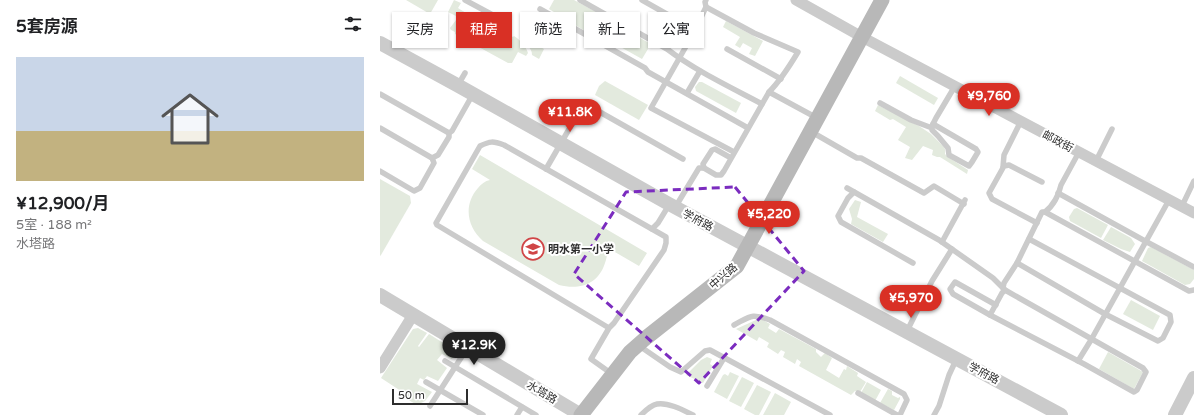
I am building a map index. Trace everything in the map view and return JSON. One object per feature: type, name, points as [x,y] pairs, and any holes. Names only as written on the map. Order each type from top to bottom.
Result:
[{"type":"main road","name":"中兴路","points":[[581,415],[630,352],[737,266],[882,0]]},
{"type":"street","name":"邮政街","points":[[796,0],[862,37],[1194,213]]},
{"type":"street","name":"学府路","points":[[380,43],[458,85],[672,206],[1054,413]]},
{"type":"street","name":"水塔路","points":[[380,295],[581,415]]},
{"type":"street","points":[[381,362],[413,315]]},
{"type":"street","points":[[1175,415],[1194,378]]},
{"type":"lane","points":[[465,0],[487,12]]},
{"type":"lane","points":[[580,0],[667,49],[700,71],[762,104]]},
{"type":"lane","points":[[642,0],[663,12]]},
{"type":"lane","points":[[652,229],[672,206],[699,168],[704,168],[716,175],[720,175],[724,171],[769,92],[781,79],[798,52],[754,33],[705,2],[701,12]]},
{"type":"lane","points":[[540,9],[748,128]]},
{"type":"lane","points":[[685,48],[651,108],[734,152]]},
{"type":"lane","points":[[727,49],[781,79]]},
{"type":"lane","points":[[687,93],[700,71]]},
{"type":"lane","points":[[458,85],[465,73]]},
{"type":"lane","points":[[880,103],[911,120],[933,126],[976,149],[978,152],[969,166],[949,155],[948,148],[932,130],[933,126],[955,86]]},
{"type":"lane","points":[[769,92],[814,125],[844,150],[857,158],[862,158],[924,193],[934,186],[964,202],[942,242]]},
{"type":"lane","points":[[380,94],[448,133]]},
{"type":"lane","points":[[448,133],[452,131],[473,94]]},
{"type":"lane","points":[[546,169],[583,105],[591,107],[682,160]]},
{"type":"lane","points":[[1021,121],[1004,155],[1003,167],[990,193],[992,199],[1037,223]]},
{"type":"lane","points":[[380,128],[432,158],[434,163],[420,188],[414,191],[380,171]]},
{"type":"lane","points":[[1096,161],[1112,129]]},
{"type":"lane","points":[[432,158],[438,155],[449,137],[448,133]]},
{"type":"lane","points":[[609,328],[437,226],[436,223],[480,146],[486,143],[494,142],[504,145],[666,237],[664,250],[614,324],[609,328],[591,359],[612,375]]},
{"type":"lane","points":[[704,168],[703,164],[712,150],[731,158]]},
{"type":"lane","points":[[990,315],[1004,289],[1004,283],[1017,263],[1042,212],[1046,212],[1050,208],[1079,152]]},
{"type":"lane","points":[[1003,167],[1009,165],[1042,182]]},
{"type":"lane","points":[[1182,206],[1194,181]]},
{"type":"lane","points":[[847,188],[942,242],[993,278],[1004,289],[1144,368],[1146,372],[1137,390],[1134,392],[990,315],[952,294],[950,289],[955,282],[996,305]]},
{"type":"lane","points":[[854,192],[848,198],[838,216],[841,222],[913,262]]},
{"type":"lane","points":[[1058,193],[1194,267]]},
{"type":"lane","points":[[1078,361],[1092,340],[1169,200]]},
{"type":"lane","points":[[1046,212],[1134,262],[1189,291],[1194,290]]},
{"type":"lane","points":[[1017,263],[1105,314],[1158,341],[1163,338],[1171,322],[1170,316],[1029,239]]},
{"type":"lane","points":[[906,332],[932,281],[952,249]]},
{"type":"lane","points":[[734,325],[752,316],[770,320],[904,394],[907,400],[900,415]]},
{"type":"lane","points":[[638,345],[670,367],[681,372],[704,351],[710,350],[830,415]]},
{"type":"lane","points":[[430,406],[468,347]]},
{"type":"lane","points":[[707,386],[724,358]]},
{"type":"lane","points":[[934,415],[939,406],[956,359]]},
{"type":"lane","points":[[445,361],[536,415]]},
{"type":"lane","points":[[426,382],[483,415]]},
{"type":"lane","points":[[858,393],[896,415]]},
{"type":"lane","points":[[641,415],[644,411],[656,404],[669,405],[693,415]]},
{"type":"lane","points":[[517,415],[522,407]]},
{"type":"highlighted area","points":[[735,187],[804,271],[699,383],[574,274],[626,192]]},
{"type":"shaded area","points":[[406,0],[438,0],[431,12],[427,12]]},
{"type":"shaded area","points":[[454,0],[461,3],[458,8],[464,12],[456,12],[456,16],[448,12]]},
{"type":"shaded area","points":[[554,0],[574,0],[596,12],[584,12],[584,30],[576,26],[576,12],[554,12],[549,9]]},
{"type":"shaded area","points":[[456,20],[456,35],[450,28]]},
{"type":"shaded area","points":[[726,21],[763,41],[755,56],[749,54],[752,48],[743,43],[740,48],[735,45],[740,37],[723,27]]},
{"type":"shaded area","points":[[512,36],[514,36],[520,41],[520,48],[526,48],[528,53],[526,56],[518,52],[512,63],[508,63],[481,48],[512,48]]},
{"type":"shaded area","points":[[640,38],[648,42],[649,48],[642,59],[622,48],[640,48]]},
{"type":"shaded area","points":[[529,48],[544,49],[539,59],[532,55]]},
{"type":"shaded area","points":[[900,76],[938,98],[934,105],[896,83]]},
{"type":"shaded area","points":[[605,81],[648,105],[639,120],[595,95],[599,86]]},
{"type":"shaded area","points":[[699,82],[702,82],[741,103],[736,113],[696,91],[695,87]]},
{"type":"shaded area","points":[[878,105],[919,126],[931,134],[943,146],[945,149],[945,154],[948,157],[968,170],[967,174],[940,157],[932,155],[933,150],[923,146],[912,160],[905,158],[910,147],[898,140],[906,127],[875,111]]},
{"type":"shaded area","points":[[480,155],[647,253],[639,266],[608,248],[607,257],[602,270],[593,281],[574,287],[559,285],[483,241],[473,229],[469,216],[470,201],[473,195],[482,184],[490,180],[472,169]]},
{"type":"shaded area","points":[[380,179],[410,196],[411,203],[380,256]]},
{"type":"shaded area","points":[[855,200],[861,202],[857,217],[888,234],[883,242],[851,224],[852,219],[849,209]]},
{"type":"shaded area","points":[[1077,208],[1108,225],[1101,238],[1070,221],[1069,217],[1074,209]]},
{"type":"shaded area","points":[[1111,227],[1131,238],[1135,244],[1130,252],[1103,240]]},
{"type":"shaded area","points":[[1151,247],[1194,270],[1194,279],[1190,284],[1185,285],[1142,261],[1148,248]]},
{"type":"shaded area","points":[[1131,300],[1160,316],[1153,330],[1123,314]]},
{"type":"shaded area","points":[[761,319],[770,324],[768,328],[776,333],[779,329],[816,349],[816,352],[821,357],[825,353],[832,358],[826,370],[839,378],[844,369],[846,370],[847,366],[858,373],[857,376],[866,382],[860,392],[855,391],[851,395],[799,366],[801,362],[797,359],[795,364],[783,357],[785,352],[781,350],[778,354],[767,347],[769,343],[759,337],[757,341],[736,329]]},
{"type":"shaded area","points":[[418,328],[427,333],[418,346],[419,347],[429,334],[456,351],[452,359],[442,354],[437,360],[447,368],[438,381],[427,376],[424,380],[420,378],[417,384],[432,392],[425,401],[417,405],[402,396],[404,393],[381,378],[413,329]]},
{"type":"shaded area","points":[[1108,352],[1143,372],[1134,389],[1099,369]]},
{"type":"shaded area","points":[[707,357],[712,359],[710,364],[713,366],[703,383],[686,375],[701,360]]},
{"type":"shaded area","points":[[730,372],[739,376],[727,399],[714,392],[723,375],[725,374],[728,376]]},
{"type":"shaded area","points":[[742,377],[754,383],[741,407],[729,401]]},
{"type":"shaded area","points":[[867,382],[881,390],[875,401],[861,393]]},
{"type":"shaded area","points":[[757,385],[771,392],[759,415],[755,415],[744,409]]},
{"type":"shaded area","points":[[888,389],[892,391],[892,395],[898,398],[900,397],[894,410],[880,403]]},
{"type":"shaded area","points":[[775,393],[791,402],[784,415],[763,415]]},
{"type":"place","name":"明水第一小学","points":[[533,249]]}]
